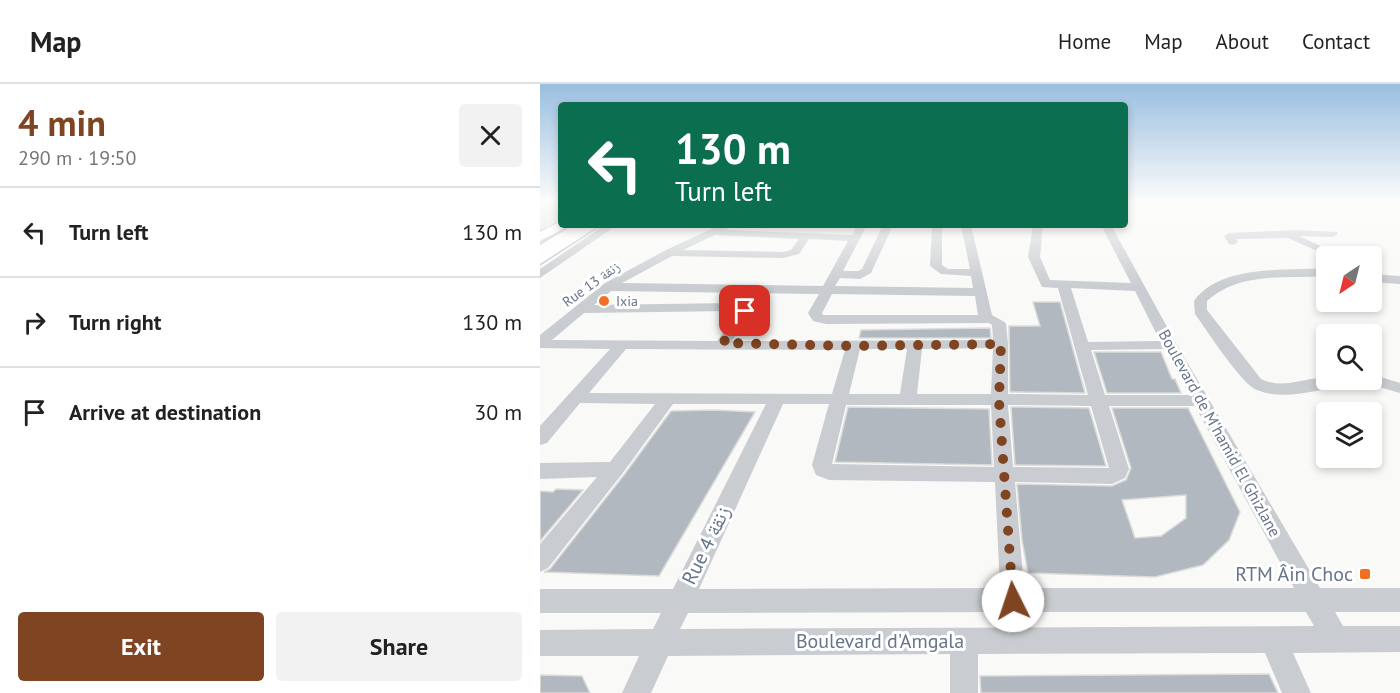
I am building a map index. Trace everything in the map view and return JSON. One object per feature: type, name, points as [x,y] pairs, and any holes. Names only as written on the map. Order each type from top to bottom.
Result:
[{"type":"highway","points":[[540,245],[564,230]]},
{"type":"highway","points":[[540,252],[575,230]]},
{"type":"main road","points":[[540,260],[586,230]]},
{"type":"street","points":[[540,269],[598,230]]},
{"type":"street","points":[[540,274],[604,230]]},
{"type":"street","name":"Rue 13 زنقة","points":[[540,343],[611,286],[670,252],[717,230]]},
{"type":"street","points":[[835,274],[864,274],[856,238],[859,230]]},
{"type":"street","points":[[883,230],[859,257],[835,274],[815,313],[823,319],[986,320],[999,323],[1001,344],[999,401],[1013,601]]},
{"type":"street","points":[[937,230],[936,266],[945,272],[975,273]]},
{"type":"street","points":[[967,230],[986,320]]},
{"type":"street","points":[[1037,230],[1034,257],[1043,281],[1052,286],[1140,287]]},
{"type":"street","name":"Boulevard de M'hamid El Ghizlane","points":[[1109,230],[1170,345],[1336,640]]},
{"type":"street","points":[[1233,242],[1229,236],[1292,236],[1297,233],[1336,237],[1328,230]]},
{"type":"street","points":[[714,232],[856,238]]},
{"type":"street","points":[[670,252],[783,255],[795,252],[806,236]]},
{"type":"street","points":[[1292,236],[1316,248]]},
{"type":"street","points":[[1316,272],[1245,276],[1209,293],[1201,300],[1199,307],[1255,383],[1262,388],[1276,390],[1316,384]]},
{"type":"street","points":[[1382,279],[1400,280]]},
{"type":"street","points":[[611,286],[979,292]]},
{"type":"street","points":[[853,346],[822,465],[823,470],[829,472],[1005,476],[1112,476],[1118,473],[1119,469],[1064,286]]},
{"type":"street","points":[[581,309],[742,308],[745,311],[723,343]]},
{"type":"street","points":[[540,343],[853,346],[1001,344]]},
{"type":"street","points":[[540,438],[622,344]]},
{"type":"street","points":[[908,399],[915,345]]},
{"type":"street","points":[[1083,346],[1170,345]]},
{"type":"street","points":[[1382,382],[1400,388]]},
{"type":"street","points":[[573,398],[1201,400]]},
{"type":"street","points":[[540,561],[615,469],[668,398]]},
{"type":"street","name":"Rue 4 زنقة","points":[[636,693],[778,398]]},
{"type":"street","points":[[540,471],[615,469]]},
{"type":"street","points":[[540,601],[1400,600]]},
{"type":"street","name":"Boulevard d'Amgala","points":[[540,643],[1400,639]]},
{"type":"street","points":[[1273,640],[1297,693]]},
{"type":"street","points":[[964,641],[964,693]]},
{"type":"building","points":[[1033,302],[1060,302],[1085,393],[1010,392],[1009,326],[1040,326]]},
{"type":"building","points":[[990,328],[991,338],[859,338],[861,330]]},
{"type":"building","points":[[1094,352],[1161,352],[1172,379],[1175,379],[1181,393],[1107,393]]},
{"type":"building","points":[[848,407],[989,409],[992,465],[835,462]]},
{"type":"building","points":[[1011,407],[1089,408],[1106,466],[1015,465]]},
{"type":"building","points":[[1112,408],[1188,408],[1240,512],[1229,540],[1203,565],[1155,577],[1028,573],[1022,540],[1017,484],[1112,486],[1126,480],[1131,468]],"holes":[[[1186,495],[1186,518],[1161,536],[1135,538],[1122,500]]]},
{"type":"building","points":[[671,411],[755,412],[659,576],[544,572],[550,569]]},
{"type":"building","points":[[556,489],[583,490],[540,541],[540,491],[553,492]]},
{"type":"building","points":[[1269,674],[1278,693],[981,693],[980,676]]},
{"type":"building","points":[[540,675],[582,676],[590,693],[540,693]]},
{"type":"place","name":"Ixia","points":[[604,301]]},
{"type":"place","name":"RTM Âin Choc","points":[[1365,574]]},
{"type":"route","points":[[745,311],[723,343],[853,346],[1001,344],[999,401],[1013,601]]}]
